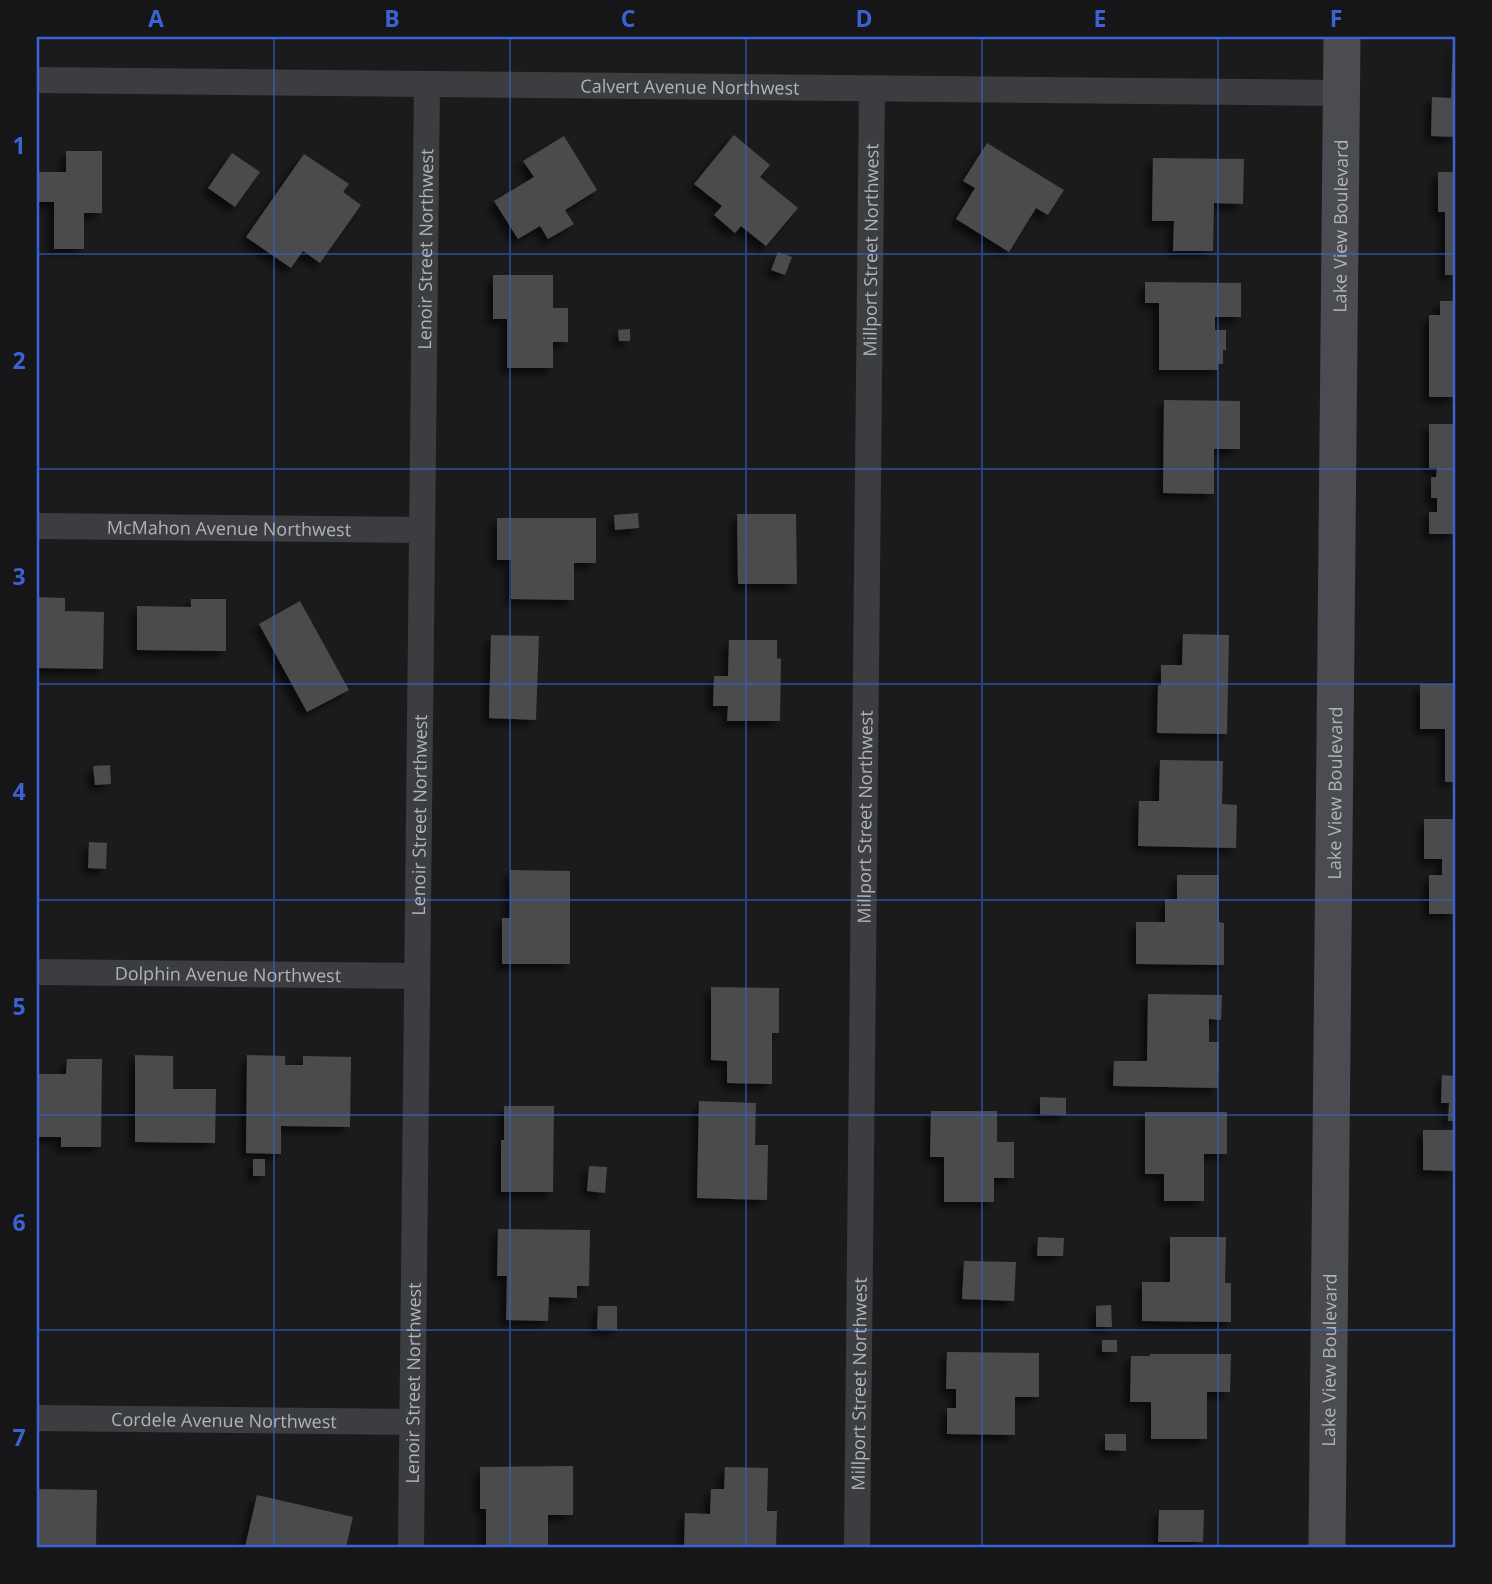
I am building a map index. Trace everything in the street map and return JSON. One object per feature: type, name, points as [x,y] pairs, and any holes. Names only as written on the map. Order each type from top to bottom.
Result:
[{"type":"street","name":"Lake View Boulevard","points":[[1326,1547],[1342,37]]},
{"type":"street","name":"Calvert Avenue Northwest","points":[[37,80],[1341,93]]},
{"type":"street","name":"Lenoir Street Northwest","points":[[411,1547],[426,84]]},
{"type":"street","name":"Millport Street Northwest","points":[[857,1547],[873,89]]},
{"type":"street","name":"McMahon Avenue Northwest","points":[[37,526],[422,530]]},
{"type":"street","name":"Dolphin Avenue Northwest","points":[[37,972],[417,976]]},
{"type":"street","name":"Cordele Avenue Northwest","points":[[37,1418],[412,1422]]},
{"type":"building","points":[[1453,41],[1455,137],[1431,136],[1432,97],[1451,98]]},
{"type":"building","points":[[734,135],[770,165],[760,177],[798,208],[766,246],[741,226],[735,233],[714,215],[722,206],[694,184]]},
{"type":"building","points":[[564,136],[597,190],[565,210],[574,224],[548,239],[540,226],[518,239],[494,201],[534,177],[523,161]]},
{"type":"building","points":[[987,143],[1064,190],[1048,215],[1036,208],[1009,252],[956,219],[975,188],[963,181]]},
{"type":"building","points":[[66,151],[102,151],[102,213],[84,213],[84,249],[54,249],[54,202],[37,202],[37,172],[66,172]]},
{"type":"building","points":[[232,153],[260,172],[235,207],[208,188]]},
{"type":"building","points":[[304,154],[349,184],[343,192],[361,205],[320,263],[303,251],[291,268],[246,237]]},
{"type":"building","points":[[1153,158],[1244,159],[1243,204],[1214,203],[1213,251],[1173,251],[1174,221],[1152,221]]},
{"type":"building","points":[[1438,172],[1455,172],[1455,275],[1445,275],[1445,212],[1438,212]]},
{"type":"building","points":[[778,252],[792,257],[785,275],[771,270]]},
{"type":"building","points":[[493,275],[553,275],[553,308],[568,308],[568,342],[553,342],[553,368],[507,368],[507,319],[493,319]]},
{"type":"building","points":[[1145,282],[1241,283],[1241,317],[1215,317],[1215,330],[1226,330],[1226,350],[1223,350],[1223,364],[1218,364],[1218,370],[1159,370],[1159,303],[1145,303]]},
{"type":"building","points":[[1440,301],[1455,301],[1455,397],[1429,397],[1429,315],[1440,315]]},
{"type":"building","points":[[630,329],[630,341],[619,341],[618,330]]},
{"type":"building","points":[[1164,400],[1240,401],[1240,449],[1214,449],[1214,494],[1163,493]]},
{"type":"building","points":[[1429,424],[1455,424],[1455,534],[1429,534],[1429,512],[1437,512],[1437,498],[1431,498],[1431,477],[1436,477],[1437,468],[1429,468]]},
{"type":"building","points":[[638,513],[639,528],[615,530],[614,515]]},
{"type":"building","points":[[737,514],[796,514],[797,584],[738,584]]},
{"type":"building","points":[[497,518],[596,518],[596,563],[574,563],[574,600],[511,599],[511,560],[497,560]]},
{"type":"building","points":[[37,597],[65,598],[65,611],[104,612],[103,669],[37,668]]},
{"type":"building","points":[[191,599],[226,599],[226,651],[137,650],[137,606],[191,607]]},
{"type":"building","points":[[300,601],[349,690],[307,712],[259,624]]},
{"type":"building","points":[[1183,634],[1229,635],[1227,734],[1157,733],[1161,665],[1182,665]]},
{"type":"building","points":[[491,635],[539,636],[536,720],[489,718]]},
{"type":"building","points":[[729,640],[777,640],[777,658],[781,659],[780,721],[727,721],[728,706],[713,706],[714,676],[728,676]]},
{"type":"building","points":[[1420,684],[1455,684],[1455,782],[1445,782],[1445,729],[1420,729]]},
{"type":"building","points":[[1160,760],[1223,761],[1222,804],[1237,805],[1236,848],[1138,846],[1139,801],[1159,801]]},
{"type":"building","points":[[110,765],[111,784],[95,785],[93,766]]},
{"type":"building","points":[[1424,819],[1455,819],[1455,914],[1429,914],[1429,875],[1442,875],[1442,859],[1424,859]]},
{"type":"building","points":[[89,842],[107,843],[106,869],[88,868]]},
{"type":"building","points":[[510,870],[570,871],[570,964],[502,964],[502,918],[510,918]]},
{"type":"building","points":[[1177,875],[1219,875],[1219,922],[1224,923],[1224,965],[1136,964],[1136,922],[1165,922],[1165,899],[1177,899]]},
{"type":"building","points":[[711,987],[779,988],[779,1033],[772,1033],[772,1084],[727,1083],[727,1061],[711,1060]]},
{"type":"building","points":[[1148,994],[1222,995],[1221,1020],[1209,1019],[1209,1042],[1219,1042],[1218,1088],[1113,1086],[1114,1061],[1147,1061]]},
{"type":"building","points":[[135,1055],[173,1056],[173,1089],[216,1089],[215,1143],[135,1142]]},
{"type":"building","points":[[247,1055],[285,1056],[285,1065],[303,1065],[303,1056],[351,1057],[350,1127],[281,1126],[281,1154],[246,1153]]},
{"type":"building","points":[[67,1059],[102,1059],[101,1147],[61,1147],[61,1137],[37,1137],[37,1074],[66,1074]]},
{"type":"building","points":[[1442,1075],[1455,1076],[1455,1121],[1448,1121],[1449,1103],[1441,1103]]},
{"type":"building","points":[[1040,1097],[1066,1098],[1066,1115],[1040,1114]]},
{"type":"building","points":[[699,1101],[756,1103],[755,1145],[768,1145],[767,1200],[697,1198]]},
{"type":"building","points":[[504,1106],[554,1106],[553,1192],[501,1192]]},
{"type":"building","points":[[931,1111],[997,1111],[997,1142],[1014,1142],[1014,1178],[994,1178],[994,1202],[944,1202],[944,1157],[930,1157]]},
{"type":"building","points":[[1145,1112],[1227,1112],[1227,1154],[1204,1154],[1204,1201],[1164,1201],[1164,1174],[1145,1174]]},
{"type":"building","points":[[1423,1130],[1455,1130],[1455,1171],[1423,1170]]},
{"type":"building","points":[[253,1159],[265,1159],[265,1176],[253,1176]]},
{"type":"building","points":[[589,1166],[607,1167],[605,1193],[587,1191]]},
{"type":"building","points":[[498,1229],[590,1230],[589,1286],[577,1286],[577,1298],[549,1297],[548,1321],[506,1320],[507,1276],[497,1276]]},
{"type":"building","points":[[1038,1237],[1064,1238],[1063,1256],[1037,1256]]},
{"type":"building","points":[[1170,1237],[1226,1237],[1225,1283],[1231,1283],[1231,1322],[1142,1321],[1142,1282],[1170,1282]]},
{"type":"building","points":[[964,1261],[1016,1262],[1014,1301],[962,1299]]},
{"type":"building","points":[[1111,1305],[1112,1327],[1096,1327],[1096,1306]]},
{"type":"building","points":[[598,1306],[617,1306],[617,1330],[597,1329]]},
{"type":"building","points":[[1102,1340],[1117,1340],[1117,1352],[1102,1352]]},
{"type":"building","points":[[947,1352],[1039,1353],[1039,1397],[1015,1397],[1015,1435],[947,1434],[947,1408],[956,1408],[956,1389],[946,1389]]},
{"type":"building","points":[[1231,1354],[1230,1392],[1207,1392],[1207,1439],[1151,1439],[1151,1402],[1130,1402],[1131,1356]]},
{"type":"building","points":[[1105,1434],[1126,1434],[1126,1451],[1105,1450]]},
{"type":"building","points":[[573,1466],[573,1515],[548,1515],[548,1547],[486,1547],[486,1509],[480,1509],[480,1467]]},
{"type":"building","points":[[725,1467],[768,1468],[767,1511],[777,1511],[776,1547],[684,1547],[685,1513],[710,1514],[711,1489],[724,1489]]},
{"type":"building","points":[[37,1489],[97,1490],[96,1546],[37,1545]]},
{"type":"building","points":[[257,1495],[353,1517],[346,1547],[245,1547]]},
{"type":"building","points":[[1159,1510],[1204,1510],[1203,1542],[1158,1542]]}]
